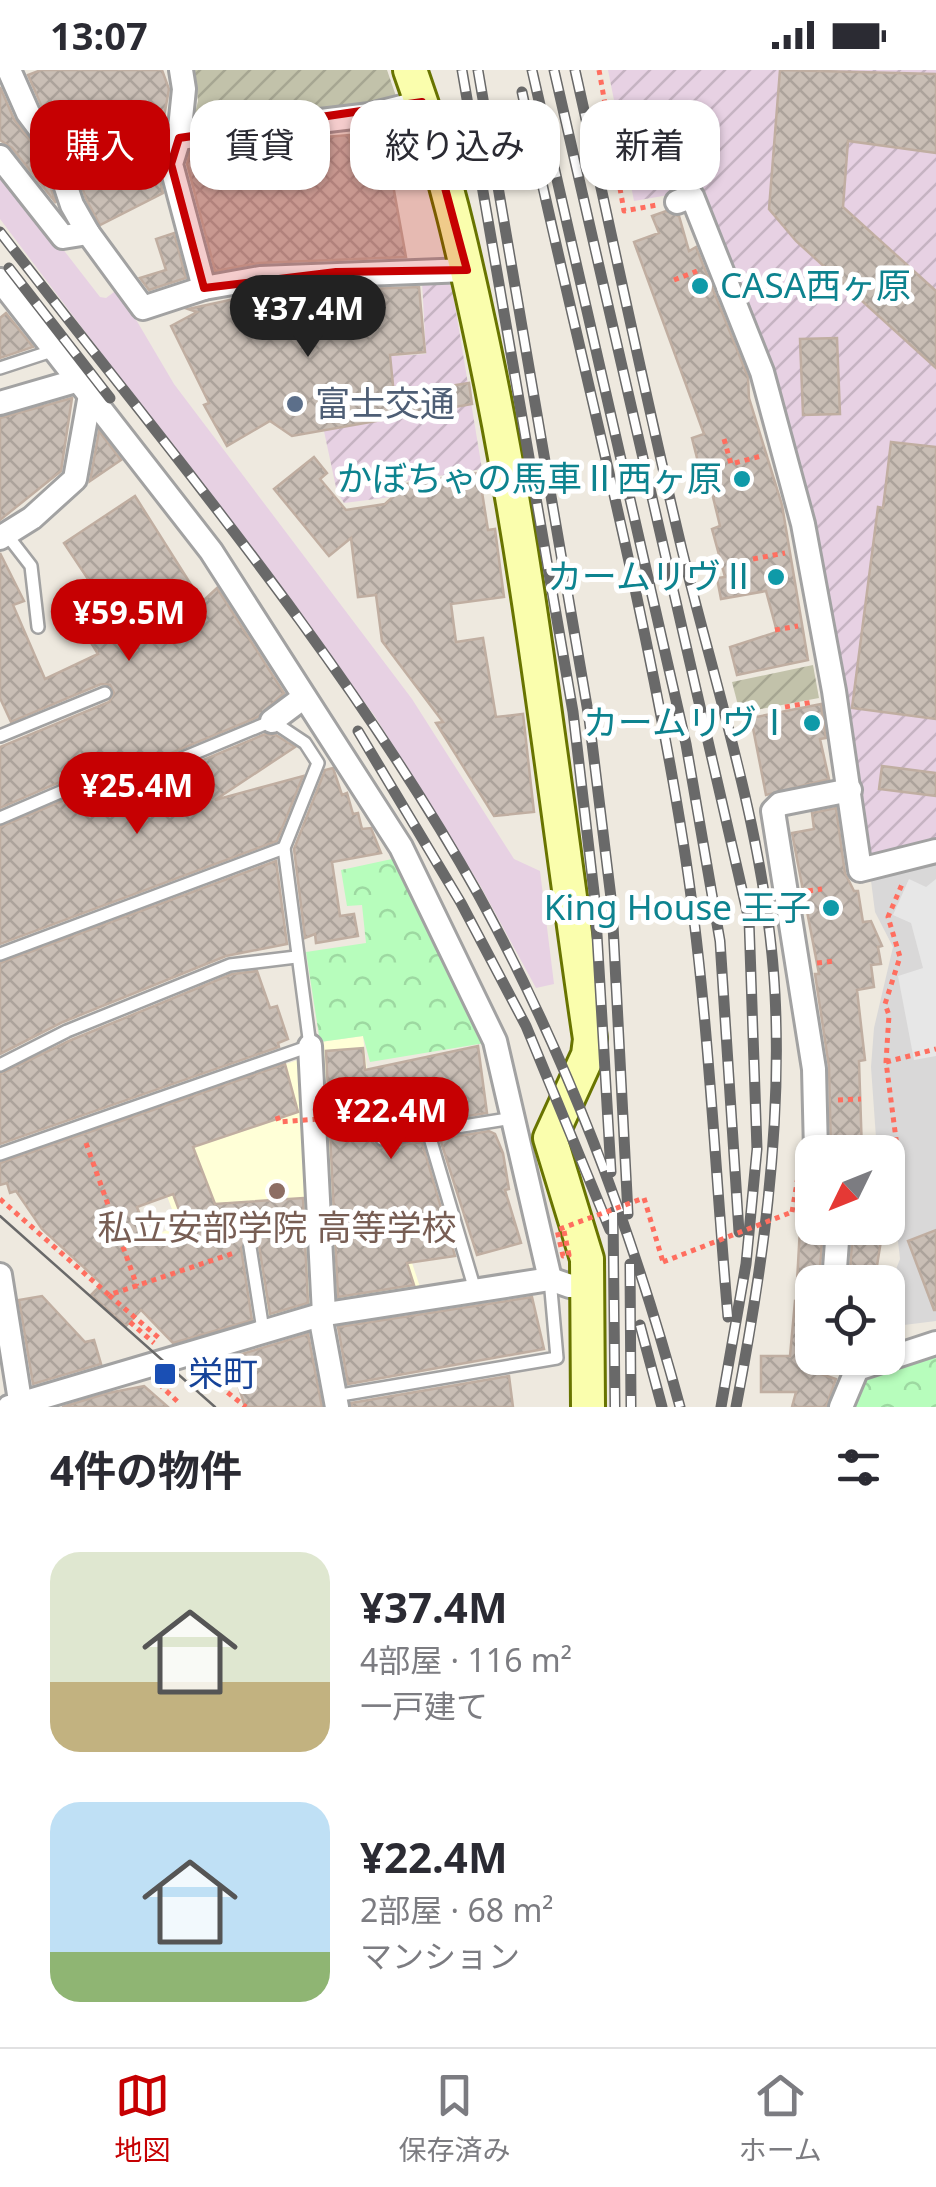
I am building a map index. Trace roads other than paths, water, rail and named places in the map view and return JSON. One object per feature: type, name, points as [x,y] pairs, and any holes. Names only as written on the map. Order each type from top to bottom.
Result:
[{"type":"street","points":[[182,70],[179,138],[170,164],[204,288]]},
{"type":"street","points":[[410,70],[421,100]]},
{"type":"street","points":[[14,72],[28,113],[52,146],[72,205],[88,234],[144,308],[204,288],[260,278],[336,272],[467,270]]},
{"type":"street","points":[[179,138],[350,117]]},
{"type":"street","points":[[0,157],[63,237],[88,234]]},
{"type":"street","points":[[446,190],[467,270],[525,576],[590,1039],[588,1055],[550,1138],[587,1258],[588,1407]]},
{"type":"street","points":[[666,204],[692,196],[762,372],[808,549],[860,870],[936,851]]},
{"type":"street","points":[[0,280],[211,552],[299,682],[304,697],[401,847],[440,920],[495,1041],[550,1279]]},
{"type":"street","points":[[0,403],[84,388]]},
{"type":"street","points":[[3,537],[75,478],[84,388]]},
{"type":"street","points":[[272,720],[304,697]]},
{"type":"street","points":[[816,1135],[814,1069],[773,811],[780,804],[850,790]]},
{"type":"street","points":[[310,1046],[322,1314],[336,1401]]},
{"type":"street","points":[[0,1275],[17,1405],[322,1314],[550,1279],[570,1286],[586,1285]]},
{"type":"street","points":[[905,1352],[936,1344]]},
{"type":"street","points":[[841,1407],[854,1375]]},
{"type":"lane","points":[[0,368],[55,350]]},
{"type":"lane","points":[[3,537],[31,566],[38,627]]},
{"type":"lane","points":[[0,736],[105,693]]},
{"type":"lane","points":[[0,818],[86,781],[142,776],[272,720],[305,743],[318,763],[284,848],[310,1046],[0,1154]]},
{"type":"lane","points":[[0,954],[284,848]]},
{"type":"lane","points":[[0,1065],[66,1032],[230,965],[296,957]]},
{"type":"lane","points":[[382,1139],[513,1118]]},
{"type":"lane","points":[[428,1131],[475,1290]]},
{"type":"lane","points":[[250,1247],[263,1330]]},
{"type":"lane","points":[[336,1401],[557,1358],[550,1279]]},
{"type":"tram line","points":[[0,1216],[215,1407]]},
{"type":"railway","points":[[462,70],[573,712],[595,901],[611,1172]]},
{"type":"railway","points":[[478,70],[589,718],[612,906],[628,1214]]},
{"type":"railway","points":[[532,70],[686,744],[720,941],[739,1232]]},
{"type":"railway","points":[[554,70],[749,920],[757,1149],[746,1264],[721,1407]]},
{"type":"railway","points":[[575,70],[682,550],[752,825],[770,937],[776,1046],[773,1150],[762,1253],[736,1407]]},
{"type":"railway","points":[[522,92],[628,559],[683,841],[705,1019],[728,1317]]},
{"type":"railway","points":[[0,232],[313,638],[427,807],[478,894],[540,1017],[594,1144],[641,1275],[680,1407]]},
{"type":"railway","points":[[9,268],[110,398]]},
{"type":"railway","points":[[358,731],[461,903],[526,1026],[610,1230]]},
{"type":"railway","points":[[613,1212],[615,1407]]},
{"type":"railway","points":[[630,1264],[631,1407]]},
{"type":"railway","points":[[640,1325],[662,1407]]},
{"type":"place","name":"CASA西ヶ原","points":[[700,286]]},
{"type":"place","name":"富士交通","points":[[295,404]]},
{"type":"place","name":"かぼちゃの馬車Ⅱ西ヶ原","points":[[742,479]]},
{"type":"place","name":"カームリヴⅡ","points":[[776,577]]},
{"type":"place","name":"カームリヴⅠ","points":[[812,723]]},
{"type":"place","name":"King House 王子","points":[[831,908]]},
{"type":"place","name":"私立安部学院 高等学校","points":[[277,1191]]},
{"type":"place","name":"栄町","points":[[165,1374]]}]
